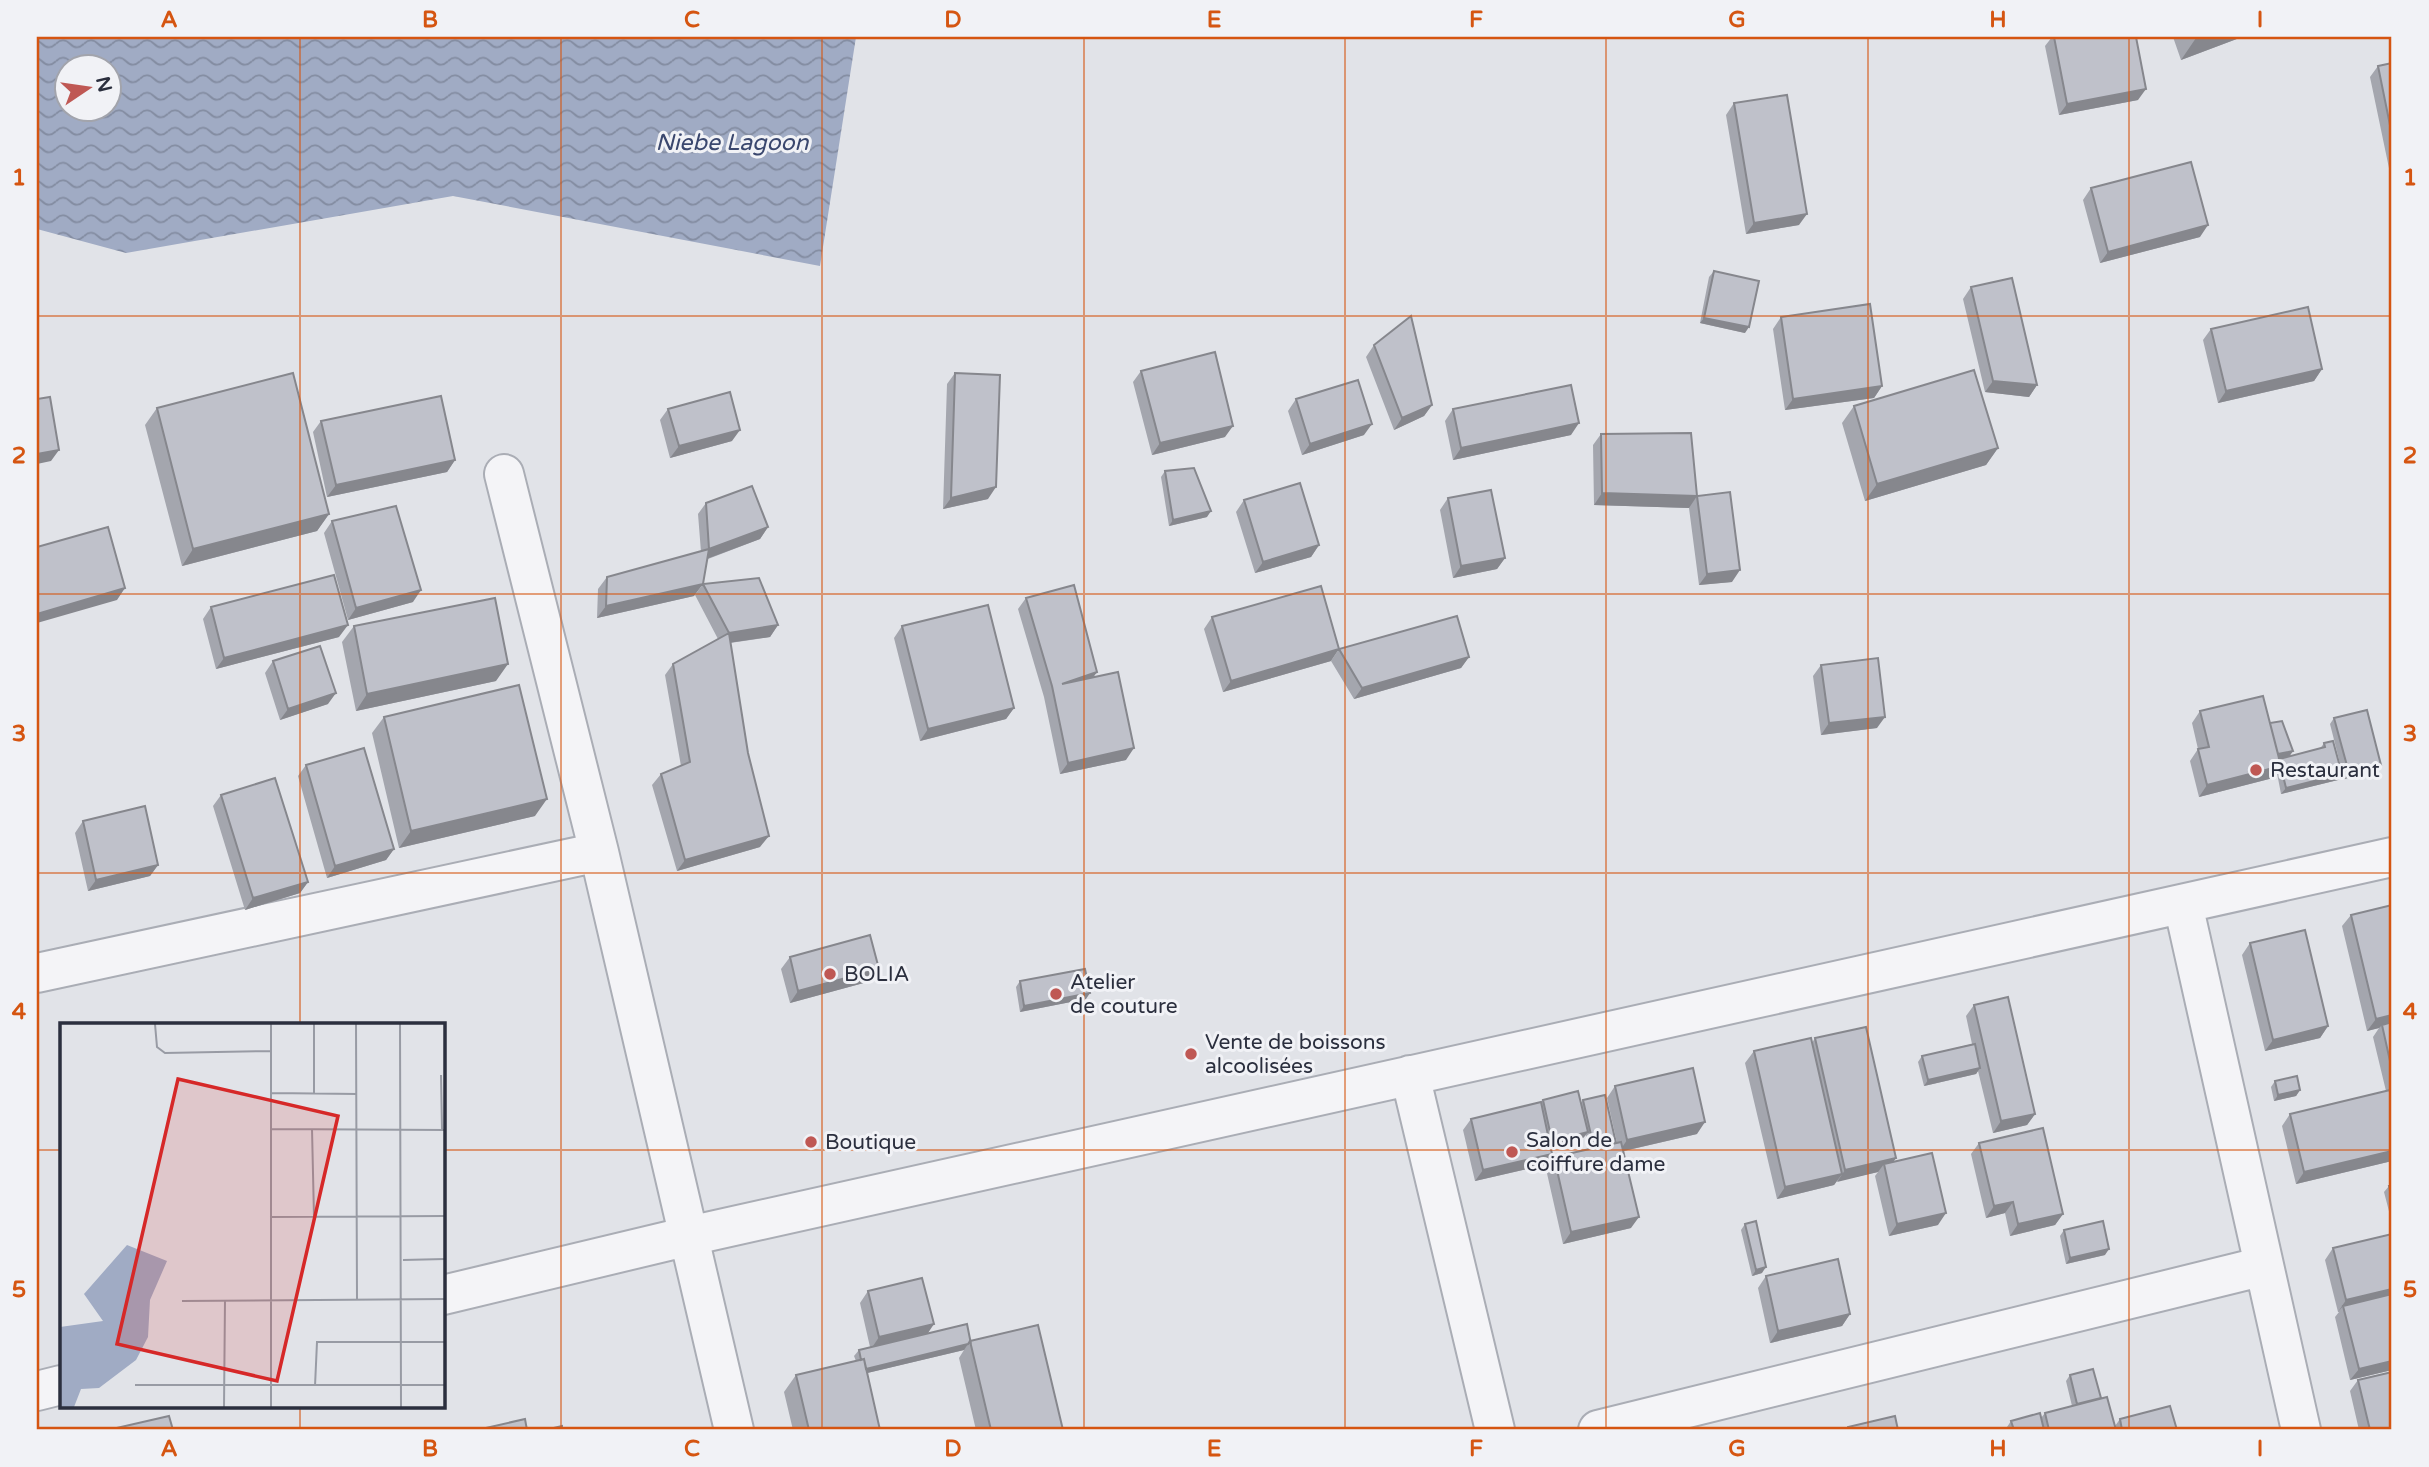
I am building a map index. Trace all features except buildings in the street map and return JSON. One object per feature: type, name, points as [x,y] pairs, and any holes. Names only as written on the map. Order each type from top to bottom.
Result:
[{"type":"street","points":[[504,474],[599,852],[734,1430]]},
{"type":"street","points":[[37,973],[599,852]]},
{"type":"street","points":[[444,1295],[689,1236],[2392,857]]},
{"type":"street","points":[[2183,904],[2301,1430]]},
{"type":"street","points":[[1410,1075],[1495,1430]]},
{"type":"street","points":[[1598,1430],[2264,1266]]},
{"type":"street","points":[[37,1391],[60,1385]]},
{"type":"water","name":"Niebe Lagoon","points":[[37,37],[856,37],[820,266],[453,196],[126,253],[37,229]]},
{"type":"place","name":"Restaurant","points":[[2256,770]]},
{"type":"place","name":"BOLIA","points":[[830,974]]},
{"type":"place","name":"Atelier de couture","points":[[1056,994]]},
{"type":"place","name":"Vente de boissons alcoolisées","points":[[1191,1054]]},
{"type":"place","name":"Boutique","points":[[811,1142]]},
{"type":"place","name":"Salon de coiffure dame","points":[[1512,1152]]}]
